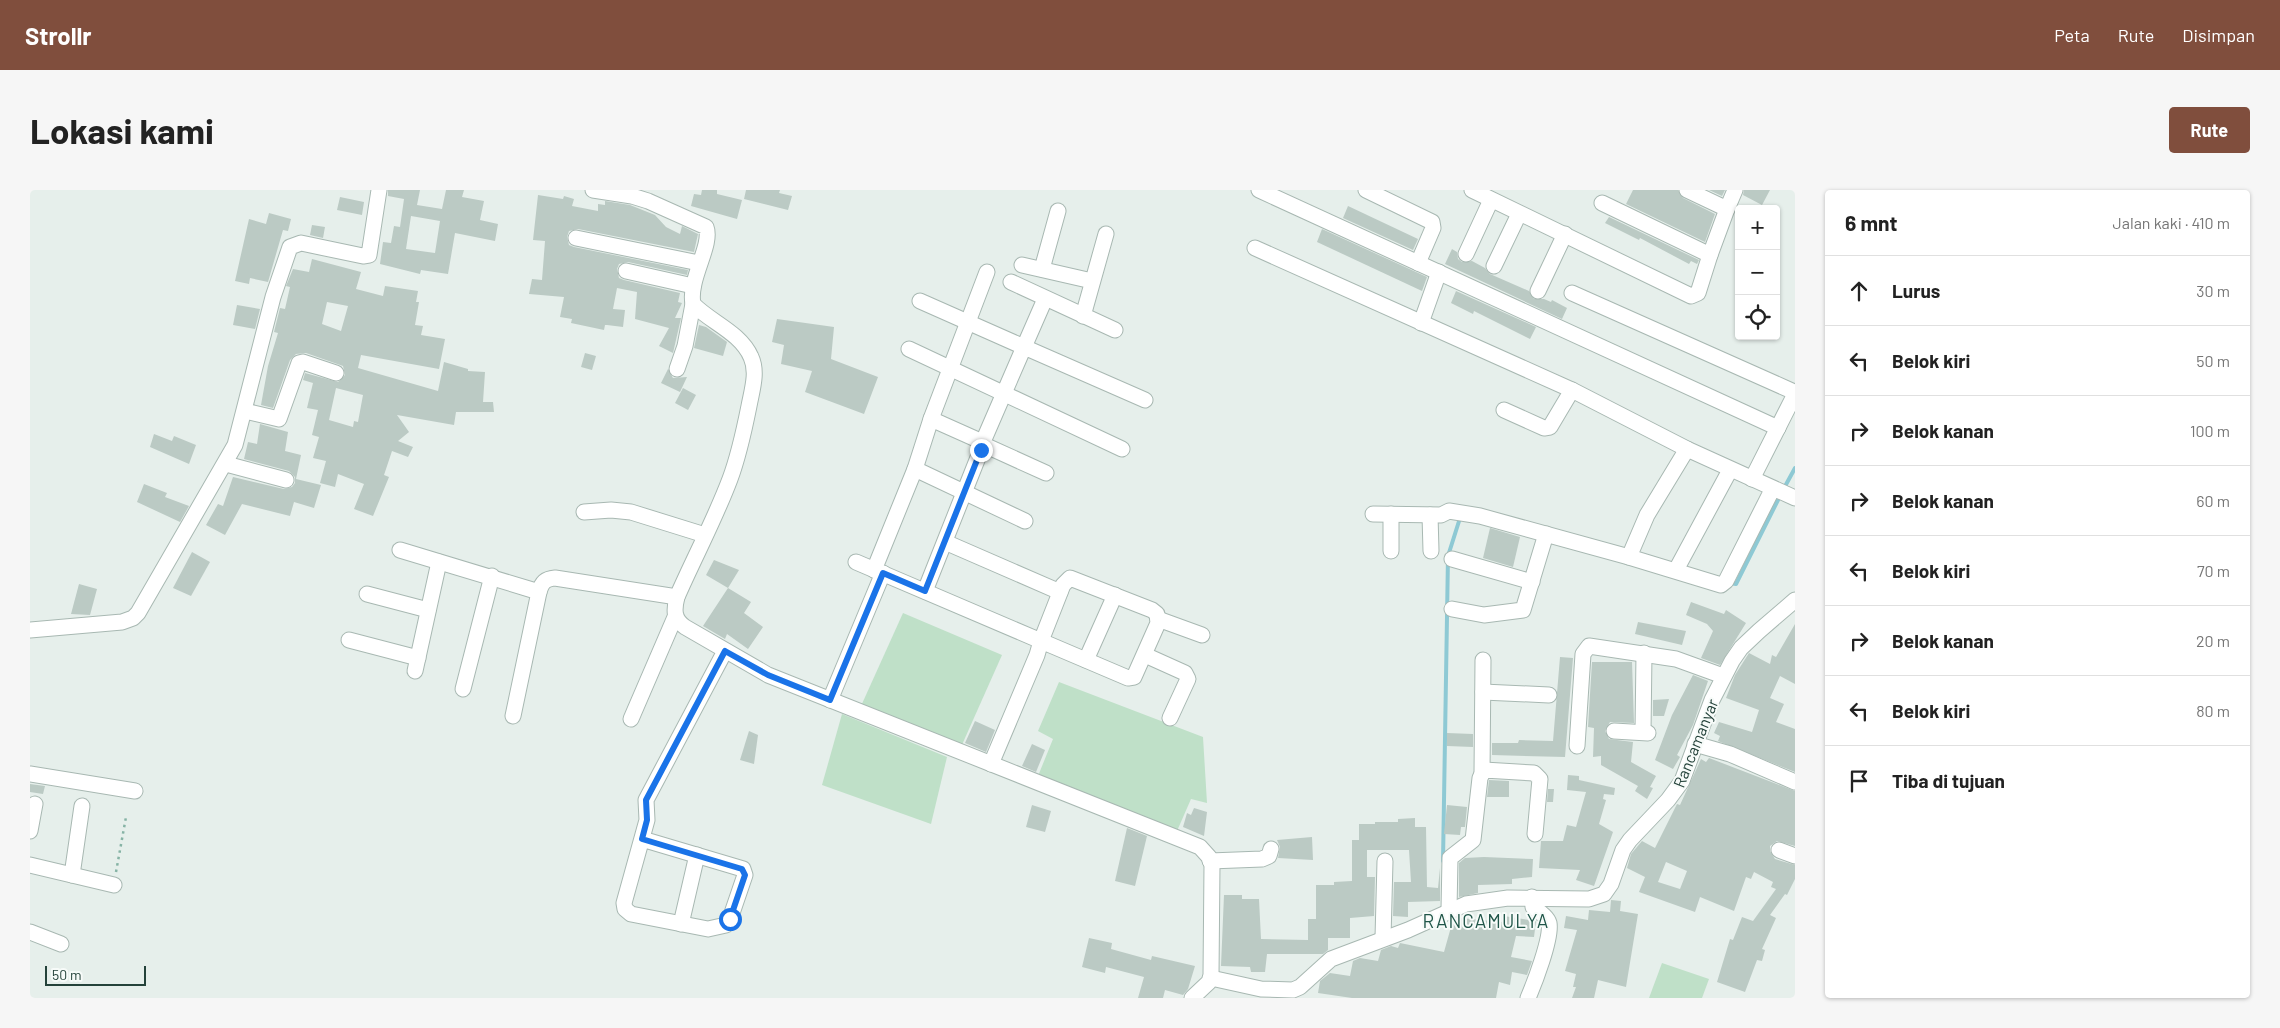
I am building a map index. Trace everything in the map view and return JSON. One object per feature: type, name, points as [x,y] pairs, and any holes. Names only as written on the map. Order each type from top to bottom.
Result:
[{"type":"street","points":[[30,630],[128,621],[134,618],[142,608],[170,555],[226,464],[240,432],[273,297],[290,247],[301,243],[363,256],[369,255],[379,190]]},
{"type":"street","points":[[593,190],[632,196],[703,224],[708,232],[693,286],[693,304],[685,346],[677,369]]},
{"type":"street","points":[[1259,190],[1778,428]]},
{"type":"street","points":[[1366,190],[1432,222],[1433,228],[1418,262]]},
{"type":"street","points":[[1472,190],[1691,296],[1698,293],[1710,255],[1735,190]]},
{"type":"street","points":[[1688,190],[1727,209]]},
{"type":"street","points":[[1466,254],[1491,200]]},
{"type":"street","points":[[1602,203],[1710,255]]},
{"type":"street","points":[[1042,269],[1058,211]]},
{"type":"street","points":[[1494,266],[1519,214]]},
{"type":"street","points":[[1083,316],[1106,234]]},
{"type":"street","points":[[1538,291],[1565,234]]},
{"type":"street","points":[[576,238],[699,263]]},
{"type":"street","points":[[1255,248],[1572,390],[1730,470],[1785,494],[1726,582],[1719,585],[1676,570],[1464,513],[1449,511],[1441,515],[1373,514]]},
{"type":"street","points":[[1022,265],[1092,282]]},
{"type":"street","points":[[626,271],[693,286]]},
{"type":"street","points":[[830,700],[915,469],[931,419],[987,272]]},
{"type":"street","points":[[1421,323],[1439,272]]},
{"type":"street","points":[[1011,282],[1115,330]]},
{"type":"street","points":[[1572,293],[1792,391],[1793,398],[1752,479]]},
{"type":"street","points":[[925,591],[966,493],[982,444],[1002,394],[1045,299]]},
{"type":"street","points":[[920,301],[1145,400]]},
{"type":"street","points":[[631,719],[675,617],[674,608],[677,597],[730,480],[741,444],[754,381],[754,366],[745,348],[721,324],[700,311],[693,304]]},
{"type":"street","points":[[909,349],[1122,449]]},
{"type":"street","points":[[244,411],[279,419],[299,363],[302,362],[336,373]]},
{"type":"street","points":[[1504,410],[1544,428],[1550,427],[1572,390]]},
{"type":"street","points":[[931,419],[1046,473]]},
{"type":"street","points":[[1629,557],[1647,515],[1687,449]]},
{"type":"street","points":[[226,464],[286,480]]},
{"type":"street","points":[[915,469],[1025,521]]},
{"type":"street","points":[[1676,570],[1730,470]]},
{"type":"street","points":[[584,512],[611,510],[631,512],[705,535]]},
{"type":"street","points":[[1391,514],[1391,551]]},
{"type":"street","points":[[1430,515],[1431,551]]},
{"type":"street","points":[[1452,609],[1484,615],[1523,610],[1546,534]]},
{"type":"street","points":[[945,542],[1060,592]]},
{"type":"street","points":[[400,550],[492,576],[539,592]]},
{"type":"street","points":[[1452,559],[1532,582]]},
{"type":"street","points":[[349,640],[416,664],[439,562]]},
{"type":"street","points":[[856,562],[1128,678],[1134,677],[1145,655],[1158,619]]},
{"type":"street","points":[[463,689],[492,576]]},
{"type":"street","points":[[514,716],[539,592],[541,584],[547,579],[555,578],[677,597]]},
{"type":"street","points":[[991,764],[1066,580],[1074,578],[1152,610],[1158,619],[1202,635]]},
{"type":"street","points":[[367,594],[428,610]]},
{"type":"street","points":[[1086,660],[1115,595]]},
{"type":"street","name":"Rancamanyar","points":[[1211,978],[1262,989],[1293,990],[1300,987],[1331,959],[1382,938],[1408,930],[1449,910],[1471,902],[1532,897],[1589,899],[1604,894],[1611,884],[1623,850],[1675,792],[1723,676],[1741,648],[1793,606]]},
{"type":"street","points":[[675,617],[681,624],[768,675],[1200,847],[1210,861],[1211,978],[1204,988],[1192,998]]},
{"type":"street","points":[[1577,746],[1583,654],[1585,648],[1598,646],[1676,659],[1723,676]]},
{"type":"street","points":[[642,839],[742,869],[745,875],[730,919],[726,924],[708,929],[631,914],[625,909],[624,903],[647,820],[646,800],[725,651]]},
{"type":"street","points":[[1614,731],[1645,732],[1644,653]]},
{"type":"street","points":[[1145,655],[1185,673],[1188,679],[1170,718]]},
{"type":"street","points":[[1449,910],[1450,858],[1473,840],[1475,836],[1482,773],[1483,660]]},
{"type":"street","points":[[1483,692],[1549,695]]},
{"type":"street","points":[[1695,744],[1730,754],[1795,782]]},
{"type":"street","points":[[1482,773],[1484,770],[1534,772],[1538,776],[1540,779],[1535,834]]},
{"type":"street","points":[[30,774],[135,791]]},
{"type":"street","points":[[30,831],[35,804]]},
{"type":"street","points":[[72,875],[82,806]]},
{"type":"street","points":[[1210,861],[1262,859],[1269,856],[1271,849]]},
{"type":"street","points":[[1780,850],[1795,856]]},
{"type":"street","points":[[680,924],[697,855]]},
{"type":"street","points":[[1382,938],[1385,861]]},
{"type":"street","points":[[30,865],[114,884]]},
{"type":"street","points":[[1528,998],[1540,966],[1549,928],[1547,919],[1533,907],[1532,897]]},
{"type":"street","points":[[30,932],[61,944]]},
{"type":"path","points":[[114,884],[126,817]]},
{"type":"green space","points":[[903,613],[1002,655],[961,747],[861,706]]},
{"type":"green space","points":[[1059,682],[1203,737],[1207,803],[1191,799],[1177,831],[1038,776],[1053,739],[1038,731]]},
{"type":"green space","points":[[842,714],[947,757],[931,824],[822,785]]},
{"type":"green space","points":[[1662,963],[1709,979],[1702,998],[1649,998]]},
{"type":"building","points":[[388,190],[420,190],[417,205],[442,209],[446,190],[464,190],[462,197],[484,201],[480,220],[498,224],[495,241],[455,233],[448,274],[421,270],[420,274],[380,264],[383,242],[391,243],[394,226],[400,227],[404,199],[388,196]],"holes":[[[411,216],[440,221],[435,253],[406,249]]]},
{"type":"building","points":[[702,190],[717,190],[717,194],[742,200],[737,219],[691,206],[694,194],[701,195]]},
{"type":"building","points":[[746,190],[780,190],[779,193],[792,196],[788,210],[744,199]]},
{"type":"building","points":[[1633,190],[1678,190],[1683,198],[1715,214],[1705,242],[1626,204]]},
{"type":"building","points":[[1709,190],[1725,190],[1722,196]]},
{"type":"building","points":[[1744,190],[1770,190],[1762,205],[1743,195]]},
{"type":"building","points":[[538,195],[563,199],[564,196],[574,199],[572,206],[598,211],[598,204],[605,205],[605,201],[630,205],[655,215],[666,227],[680,234],[682,226],[698,234],[694,252],[578,229],[569,231],[567,237],[569,245],[574,247],[688,270],[687,275],[628,262],[619,264],[617,269],[619,278],[624,280],[680,293],[678,302],[682,303],[675,318],[681,318],[673,353],[659,346],[669,328],[635,319],[637,292],[617,288],[613,309],[625,310],[623,327],[605,325],[604,330],[571,323],[572,319],[560,317],[564,297],[529,294],[532,279],[542,280],[545,241],[533,240]]},
{"type":"building","points":[[340,197],[364,202],[362,215],[337,210]]},
{"type":"building","points":[[1348,206],[1418,239],[1413,250],[1343,218]]},
{"type":"building","points":[[269,213],[291,219],[288,231],[283,230],[268,282],[250,278],[249,284],[235,281],[249,219],[266,224]]},
{"type":"building","points":[[1609,217],[1699,260],[1697,264],[1691,261],[1689,264],[1640,238],[1639,240],[1605,223]]},
{"type":"building","points":[[312,225],[325,227],[323,238],[310,235]]},
{"type":"building","points":[[1322,229],[1427,277],[1422,291],[1317,242]]},
{"type":"building","points":[[1452,249],[1457,252],[1458,259],[1462,262],[1472,261],[1485,268],[1490,274],[1529,291],[1534,299],[1544,299],[1551,302],[1552,300],[1567,308],[1562,319],[1445,264]]},
{"type":"building","points":[[312,259],[361,272],[356,289],[383,296],[385,286],[418,291],[416,302],[419,302],[415,325],[423,326],[421,335],[445,339],[439,369],[361,355],[358,368],[438,391],[444,362],[468,369],[468,371],[485,372],[483,402],[493,402],[494,412],[456,412],[454,425],[397,415],[409,432],[398,441],[413,447],[408,457],[392,451],[384,475],[389,477],[373,516],[354,509],[364,484],[338,474],[335,487],[320,483],[326,461],[313,458],[319,437],[312,435],[318,410],[307,408],[313,383],[303,380],[305,373],[338,382],[345,375],[343,366],[306,353],[296,354],[290,360],[273,408],[261,405],[268,366],[278,333],[274,332],[280,308],[285,309],[290,287],[286,286],[293,269],[309,272]],"holes":[[[327,302],[348,306],[341,331],[322,324]],[[336,388],[363,395],[358,422],[354,421],[353,427],[329,420]]]},
{"type":"building","points":[[1456,291],[1536,327],[1530,339],[1474,311],[1473,314],[1451,303]]},
{"type":"building","points":[[237,305],[260,309],[255,329],[233,325]]},
{"type":"building","points":[[777,319],[834,327],[831,359],[878,377],[864,414],[805,392],[812,371],[781,364],[784,345],[772,342]]},
{"type":"building","points":[[699,325],[706,327],[727,342],[723,356],[694,348]]},
{"type":"building","points":[[585,353],[596,356],[592,370],[581,367]]},
{"type":"building","points":[[668,369],[673,378],[687,377],[680,392],[661,383]]},
{"type":"building","points":[[683,388],[696,395],[688,410],[675,403]]},
{"type":"building","points":[[260,424],[288,432],[285,451],[301,455],[296,479],[321,485],[314,508],[294,502],[290,516],[242,504],[225,535],[206,525],[218,504],[223,506],[233,477],[284,489],[292,487],[295,483],[295,477],[289,471],[244,459],[248,442],[257,444]]},
{"type":"building","points":[[154,434],[172,441],[174,436],[196,445],[189,464],[150,447]]},
{"type":"building","points":[[144,484],[167,493],[165,497],[189,506],[180,522],[137,502]]},
{"type":"building","points":[[1490,528],[1520,537],[1513,567],[1483,558]]},
{"type":"building","points":[[192,552],[210,562],[191,596],[173,588]]},
{"type":"building","points":[[714,560],[739,570],[728,588],[706,575]]},
{"type":"building","points":[[79,584],[97,589],[90,615],[71,614]]},
{"type":"building","points":[[728,588],[751,602],[744,613],[763,627],[748,649],[727,634],[725,639],[703,626]]},
{"type":"building","points":[[1691,602],[1724,614],[1726,610],[1746,623],[1720,665],[1701,658],[1713,631],[1707,624],[1686,615]]},
{"type":"building","points":[[1638,622],[1686,631],[1682,645],[1635,634]]},
{"type":"building","points":[[1795,624],[1795,684],[1780,676],[1770,698],[1784,704],[1776,722],[1795,729],[1795,772],[1718,741],[1720,736],[1714,733],[1719,722],[1752,732],[1759,710],[1726,698],[1735,675],[1749,653],[1770,664],[1772,655],[1776,657]]},
{"type":"building","points":[[1560,657],[1573,658],[1565,757],[1492,755],[1492,743],[1518,743],[1519,740],[1553,741]]},
{"type":"building","points":[[1592,662],[1632,662],[1634,723],[1610,722],[1605,731],[1609,739],[1633,742],[1631,762],[1656,776],[1650,787],[1653,788],[1647,799],[1635,791],[1638,786],[1601,765],[1601,756],[1593,757],[1594,728],[1588,727]]},
{"type":"building","points":[[1693,675],[1708,681],[1693,725],[1677,755],[1680,757],[1673,769],[1655,760],[1672,715]]},
{"type":"building","points":[[1669,699],[1664,716],[1653,716],[1653,700]]},
{"type":"building","points":[[975,721],[995,730],[986,752],[965,743]]},
{"type":"building","points":[[749,731],[758,735],[754,764],[740,760]]},
{"type":"building","points":[[1447,733],[1473,734],[1473,747],[1447,746]]},
{"type":"building","points":[[1032,744],[1045,750],[1036,772],[1022,766]]},
{"type":"building","points":[[1709,758],[1795,791],[1795,846],[1777,841],[1770,846],[1770,851],[1775,859],[1795,865],[1795,879],[1787,895],[1785,894],[1770,915],[1776,918],[1762,949],[1765,950],[1762,961],[1757,960],[1745,992],[1717,982],[1730,939],[1733,940],[1742,917],[1753,921],[1776,889],[1771,887],[1773,882],[1754,872],[1751,879],[1746,877],[1734,911],[1700,897],[1695,912],[1639,892],[1645,877],[1627,868],[1631,854],[1642,841],[1655,848],[1677,804],[1680,805],[1701,759],[1706,762]],"holes":[[[1666,862],[1687,871],[1680,889],[1658,882]]]},
{"type":"building","points":[[1568,775],[1579,776],[1579,780],[1615,788],[1614,795],[1604,794],[1603,799],[1606,800],[1599,824],[1613,832],[1594,886],[1576,880],[1580,870],[1539,868],[1541,841],[1563,841],[1567,825],[1576,827],[1586,792],[1567,790]]},
{"type":"building","points":[[1489,780],[1509,781],[1509,797],[1487,797]]},
{"type":"building","points":[[30,784],[45,786],[43,794],[30,792]]},
{"type":"building","points":[[1548,789],[1554,789],[1553,802],[1547,802]]},
{"type":"building","points":[[1032,805],[1051,811],[1045,832],[1026,827]]},
{"type":"building","points":[[1447,805],[1467,807],[1465,827],[1461,827],[1460,835],[1444,834]]},
{"type":"building","points":[[1194,808],[1207,812],[1204,836],[1183,827],[1187,813],[1191,815]]},
{"type":"building","points":[[1415,818],[1415,827],[1426,827],[1427,887],[1438,888],[1440,868],[1440,901],[1408,902],[1408,917],[1393,916],[1394,882],[1411,882],[1409,850],[1367,850],[1367,877],[1375,877],[1374,916],[1350,918],[1350,938],[1328,938],[1328,950],[1323,954],[1267,954],[1265,972],[1251,972],[1250,967],[1221,966],[1224,895],[1242,895],[1242,899],[1259,899],[1261,939],[1308,940],[1308,919],[1316,919],[1316,885],[1334,885],[1334,882],[1352,881],[1352,840],[1359,840],[1359,824],[1398,822],[1398,819]]},
{"type":"building","points":[[1127,828],[1147,836],[1135,886],[1115,881]]},
{"type":"building","points":[[1312,837],[1313,860],[1278,858],[1280,847],[1277,840]]},
{"type":"building","points":[[1465,858],[1533,859],[1532,877],[1512,879],[1512,884],[1478,885],[1478,893],[1459,897],[1459,863]]},
{"type":"building","points":[[1611,900],[1621,901],[1620,911],[1638,914],[1626,987],[1598,980],[1594,998],[1572,998],[1576,987],[1573,987],[1576,974],[1565,971],[1577,930],[1564,928],[1566,916],[1588,920],[1589,910],[1610,912]]},
{"type":"building","points":[[1504,916],[1536,921],[1534,937],[1516,936],[1511,957],[1532,961],[1527,975],[1512,972],[1510,985],[1499,982],[1496,998],[1352,998],[1318,993],[1320,981],[1330,973],[1350,976],[1353,961],[1360,958],[1378,961],[1381,950],[1391,946],[1398,948],[1400,943],[1444,952],[1451,927],[1449,926],[1450,922],[1459,918],[1503,922]]},
{"type":"building","points":[[1089,938],[1112,943],[1111,949],[1151,960],[1152,956],[1195,966],[1188,989],[1183,995],[1165,990],[1163,998],[1138,998],[1144,977],[1106,967],[1105,973],[1082,967]]},
{"type":"waterway","points":[[1783,490],[1795,468]]},
{"type":"waterway","points":[[1729,583],[1736,584],[1780,496]]},
{"type":"waterway","points":[[1443,861],[1448,556],[1460,518]]},
{"type":"district","name":"RANCAMULYA","points":[[1486,920]]},
{"type":"route","points":[[730,919],[745,875],[742,869],[642,839],[648,814],[645,808],[646,800],[725,651],[768,675],[830,700],[883,573],[925,591],[966,493],[981,450]]}]
